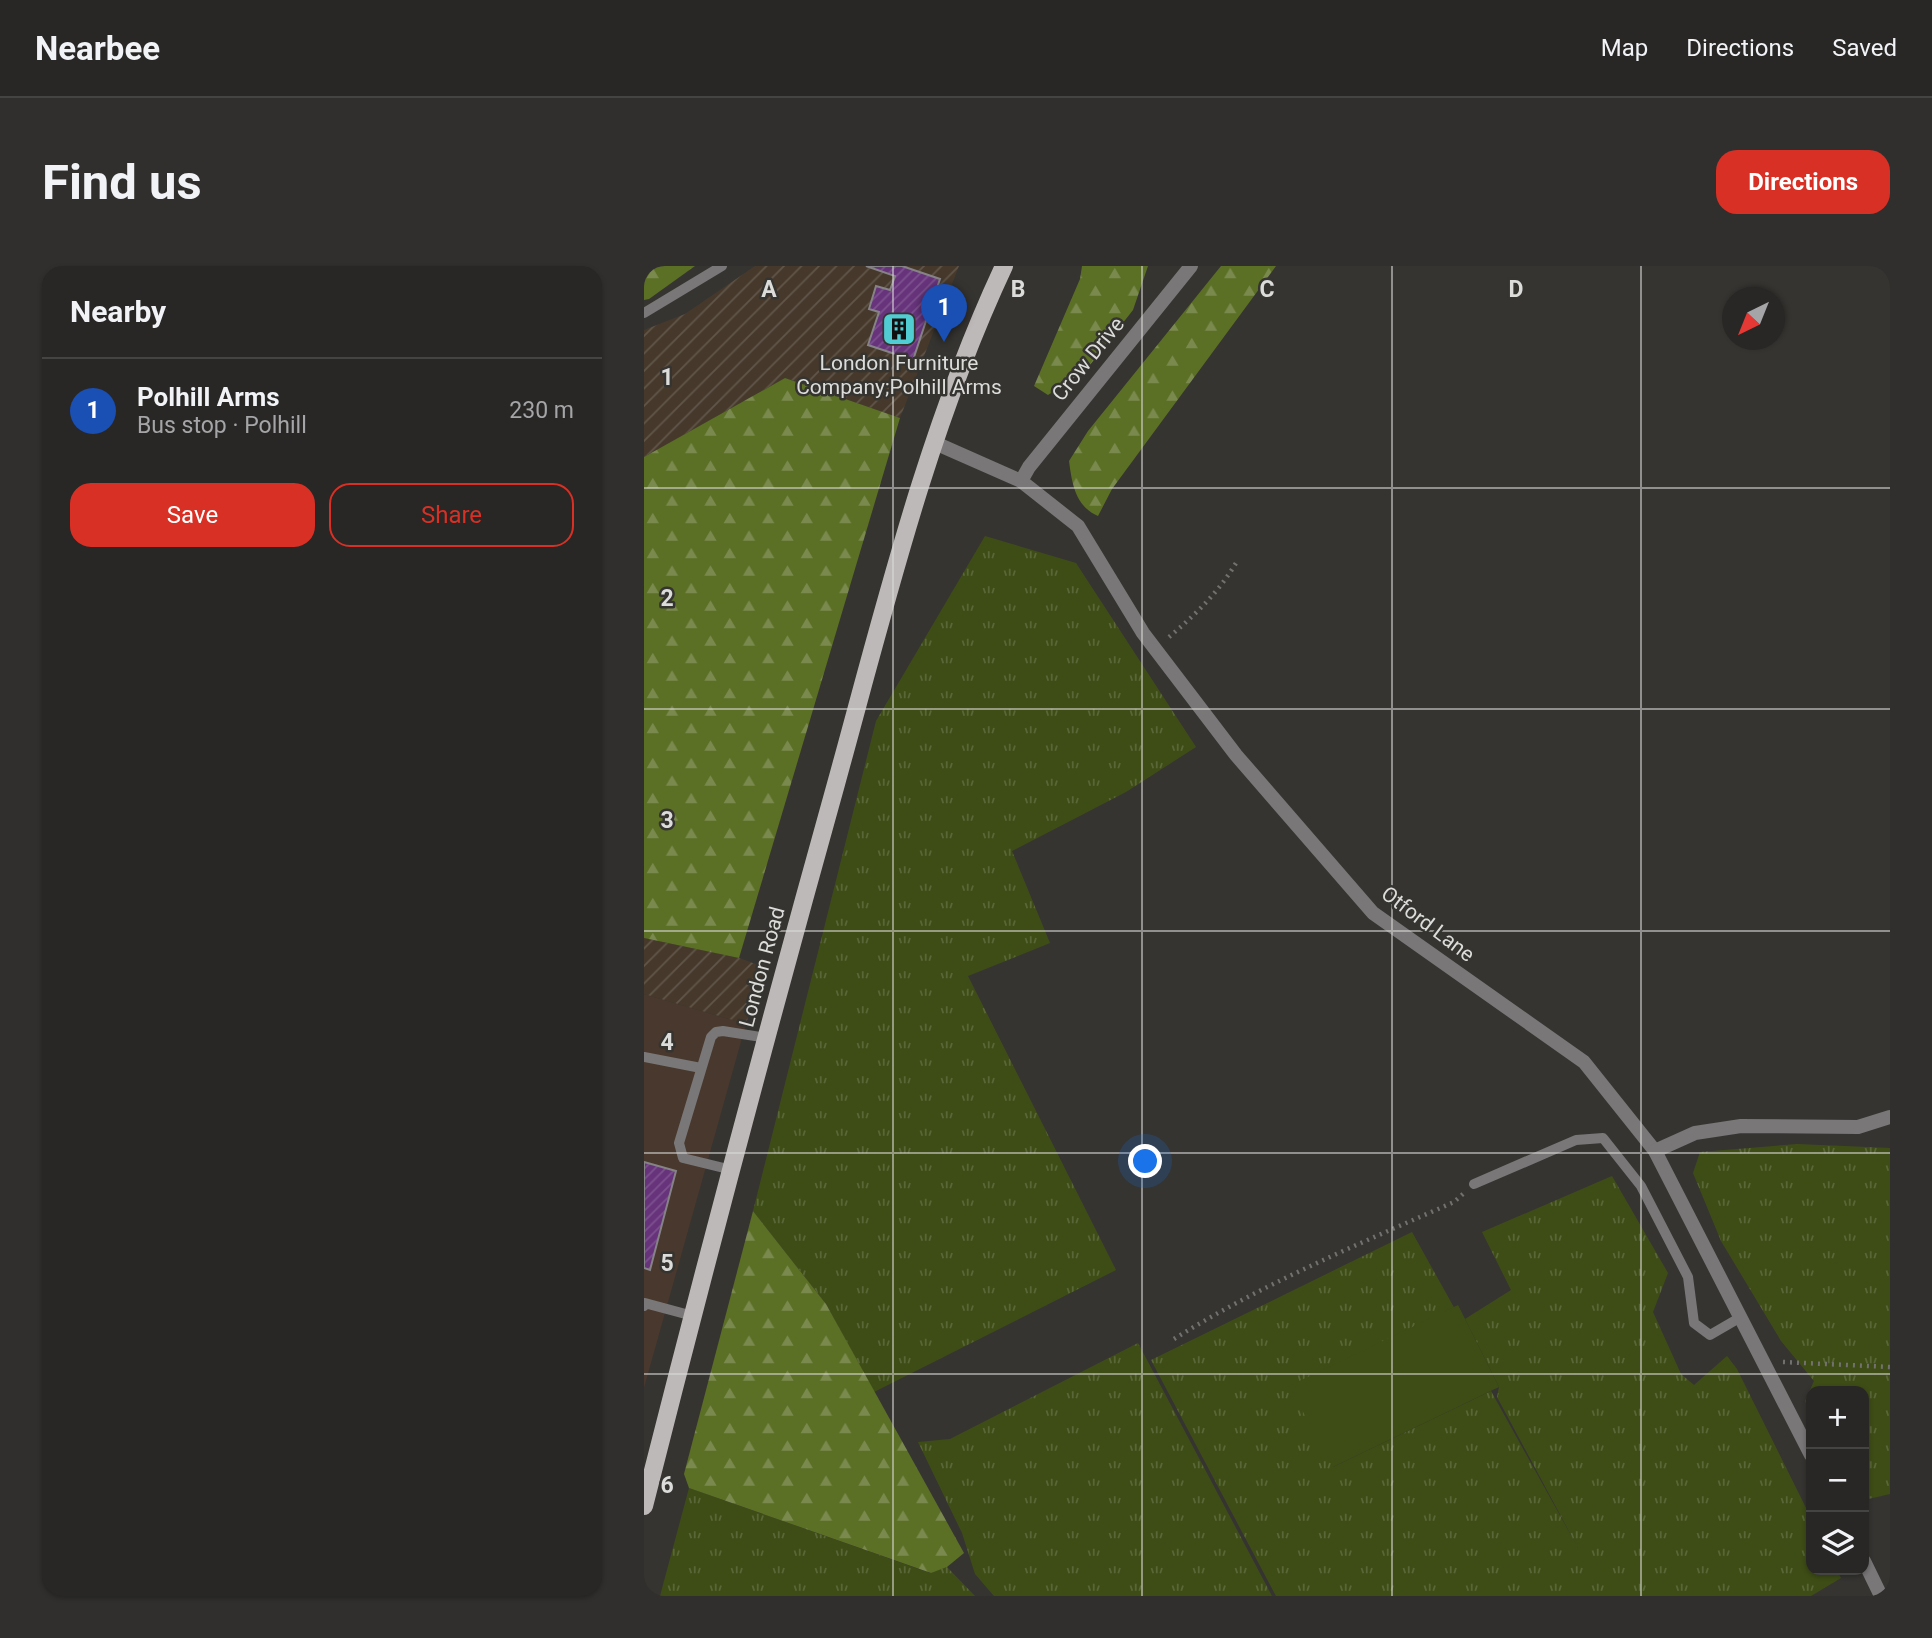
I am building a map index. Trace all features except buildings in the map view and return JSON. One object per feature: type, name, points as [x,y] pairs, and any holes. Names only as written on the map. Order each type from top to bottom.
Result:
[{"type":"main road","name":"London Road","points":[[644,1506],[874,643],[935,443],[973,337],[1004,266]]},
{"type":"street","name":"Crow Drive","points":[[1021,481],[1028,467],[1191,266]]},
{"type":"street","name":"Otford Lane","points":[[935,443],[1021,481],[1078,526],[1155,649],[1236,755],[1373,914],[1584,1062],[1655,1151],[1808,1449]]},
{"type":"street","points":[[1655,1151],[1695,1133],[1741,1126],[1858,1127],[1890,1117]]},
{"type":"street","points":[[1869,1571],[1881,1596]]},
{"type":"lane","points":[[644,313],[722,266]]},
{"type":"lane","points":[[732,1170],[683,1158],[679,1143],[711,1037],[716,1032],[723,1031],[767,1038]]},
{"type":"lane","points":[[644,1056],[701,1068]]},
{"type":"lane","points":[[1474,1184],[1577,1140],[1603,1138],[1641,1186],[1688,1277],[1694,1322],[1710,1335],[1741,1317]]},
{"type":"lane","points":[[644,1306],[645,1303],[693,1316]]},
{"type":"path","points":[[1155,649],[1223,585],[1236,563]]},
{"type":"path","points":[[1174,1339],[1203,1321],[1318,1263],[1454,1202],[1474,1184]]},
{"type":"path","points":[[1765,1362],[1890,1367]]},
{"type":"shaded area","points":[[755,266],[959,266],[900,418],[785,378],[644,457],[644,330],[685,314]]},
{"type":"shaded area","points":[[644,938],[739,958],[764,967],[746,1024],[644,994]]},
{"type":"shaded area","points":[[644,994],[746,1024],[644,1388]]},
{"type":"green space","points":[[644,266],[695,266],[644,300]]},
{"type":"green space","points":[[1082,266],[1148,266],[1133,310],[1086,370],[1048,395],[1034,386],[1080,279]]},
{"type":"green space","points":[[1221,266],[1276,266],[1112,489],[1098,516],[1090,512],[1076,493],[1069,461],[1088,431]]},
{"type":"green space","points":[[785,378],[900,418],[739,958],[644,938],[644,457]]},
{"type":"green space","points":[[985,536],[1076,563],[1196,747],[1126,792],[1012,851],[1050,943],[968,976],[1116,1270],[874,1392],[826,1304],[753,1211],[876,721]]},
{"type":"green space","points":[[1797,1144],[1890,1148],[1890,1494],[1869,1499],[1869,1386],[1812,1386],[1814,1381],[1781,1341],[1721,1241],[1693,1173],[1700,1152]]},
{"type":"green space","points":[[1612,1176],[1668,1273],[1653,1312],[1681,1374],[1694,1385],[1727,1356],[1737,1369],[1806,1508],[1806,1575],[1840,1575],[1841,1578],[1811,1596],[1276,1596],[1151,1360],[1412,1232],[1456,1311],[1333,1467],[1491,1391],[1578,1548],[1497,1397],[1499,1387],[1465,1319],[1511,1290],[1482,1232]]},
{"type":"green space","points":[[753,1211],[826,1304],[964,1553],[947,1567],[931,1573],[689,1488],[684,1474]]},
{"type":"green space","points":[[1458,1305],[1499,1387],[1333,1467],[1289,1386]]},
{"type":"green space","points":[[1138,1343],[1272,1596],[994,1596],[975,1574],[962,1533],[918,1442],[950,1439]]},
{"type":"green space","points":[[689,1488],[930,1573],[947,1567],[975,1596],[660,1596]]},
{"type":"place","name":"London Furniture Company;Polhill Arms","points":[[899,329]]},
{"type":"place","name":"Polhill Arms","points":[[944,342]]}]
